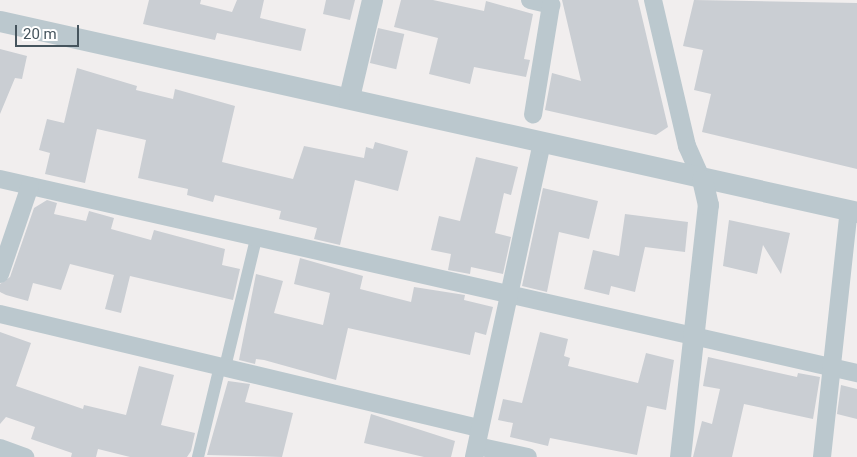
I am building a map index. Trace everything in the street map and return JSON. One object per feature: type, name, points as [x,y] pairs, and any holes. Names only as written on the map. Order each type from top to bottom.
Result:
[{"type":"street","points":[[349,97],[372,0]]},
{"type":"street","points":[[530,0],[551,4],[533,115]]},
{"type":"street","points":[[654,0],[687,146],[702,180],[708,205],[680,457]]},
{"type":"street","points":[[0,20],[349,97],[702,180],[853,211],[822,457]]},
{"type":"street","points":[[528,457],[475,451],[542,142]]},
{"type":"street","points":[[0,179],[256,239],[857,373]]},
{"type":"street","points":[[0,274],[30,186]]},
{"type":"street","points":[[198,457],[256,239]]},
{"type":"street","points":[[0,314],[480,428]]},
{"type":"street","points":[[0,448],[25,457]]},
{"type":"building","points":[[149,0],[201,0],[200,4],[232,12],[237,0],[264,0],[260,18],[306,29],[301,51],[217,33],[215,40],[143,24]]},
{"type":"building","points":[[326,0],[355,0],[350,20],[323,14]]},
{"type":"building","points":[[401,0],[433,0],[484,11],[486,1],[533,14],[524,59],[530,60],[526,77],[474,67],[470,84],[429,74],[438,38],[394,27]]},
{"type":"building","points":[[562,0],[638,0],[668,127],[656,135],[545,110],[552,73],[581,81]]},
{"type":"building","points":[[694,0],[857,3],[857,169],[702,132],[711,94],[694,90],[703,50],[683,46]]},
{"type":"building","points":[[378,28],[404,34],[396,69],[370,63]]},
{"type":"building","points":[[0,49],[27,56],[22,79],[15,78],[0,114]]},
{"type":"building","points":[[77,68],[137,86],[136,90],[173,99],[175,89],[235,106],[222,162],[293,179],[304,146],[364,158],[366,147],[373,149],[375,142],[408,151],[398,191],[355,180],[340,245],[314,239],[317,228],[279,219],[281,211],[215,195],[213,202],[187,195],[188,189],[138,178],[146,140],[97,129],[85,183],[45,174],[50,153],[39,150],[47,119],[64,123]]},
{"type":"building","points":[[476,157],[518,167],[511,195],[504,193],[495,233],[511,237],[503,274],[471,267],[470,274],[448,270],[451,254],[431,250],[439,216],[460,221]]},
{"type":"building","points":[[543,188],[598,201],[589,239],[559,232],[547,292],[522,286]]},
{"type":"building","points":[[47,200],[57,203],[54,214],[86,221],[89,211],[114,218],[111,229],[151,240],[154,230],[225,249],[222,265],[240,269],[233,300],[130,276],[121,313],[105,309],[114,275],[70,264],[61,290],[33,283],[28,301],[0,292],[0,284],[10,277],[34,208]]},
{"type":"building","points":[[625,214],[688,222],[685,252],[645,247],[635,292],[611,286],[609,295],[584,289],[593,250],[619,256]]},
{"type":"building","points":[[729,220],[790,233],[781,274],[763,245],[757,274],[723,266]]},
{"type":"building","points":[[300,258],[363,276],[360,289],[411,302],[414,287],[465,295],[464,300],[493,307],[486,335],[475,332],[470,355],[348,328],[336,380],[264,360],[256,359],[255,364],[239,360],[256,274],[283,281],[274,313],[323,325],[330,293],[294,284]]},
{"type":"building","points":[[0,332],[31,343],[16,386],[83,409],[84,405],[126,415],[139,366],[174,375],[161,425],[195,433],[191,451],[187,457],[130,457],[98,449],[96,457],[71,457],[72,453],[31,439],[35,427],[6,417],[0,424]]},
{"type":"building","points":[[540,332],[568,339],[564,356],[570,358],[568,366],[638,383],[646,353],[674,360],[666,410],[647,406],[637,455],[550,438],[548,446],[510,437],[513,423],[498,420],[503,399],[522,403]]},
{"type":"building","points":[[708,357],[797,377],[798,373],[820,377],[813,419],[744,404],[732,457],[693,457],[702,421],[712,424],[720,389],[703,386]]},
{"type":"building","points":[[228,381],[250,384],[245,402],[293,413],[282,457],[207,455]]},
{"type":"building","points":[[841,385],[857,389],[857,419],[837,414]]},
{"type":"building","points":[[371,414],[455,441],[451,457],[424,457],[364,443]]}]
